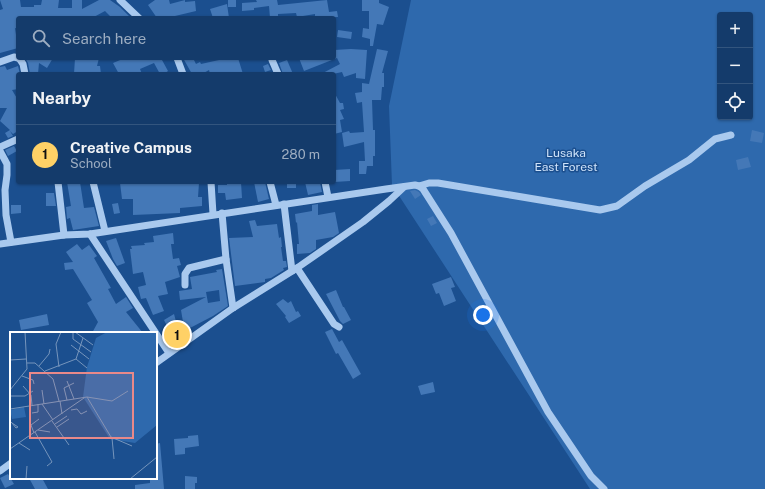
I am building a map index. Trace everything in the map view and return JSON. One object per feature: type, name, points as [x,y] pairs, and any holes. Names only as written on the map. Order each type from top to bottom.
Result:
[{"type":"street","points":[[120,0],[137,16]]},
{"type":"street","points":[[0,62],[16,58]]},
{"type":"street","points":[[20,60],[23,64],[25,72]]},
{"type":"street","points":[[178,60],[182,72]]},
{"type":"street","points":[[272,60],[277,72]]},
{"type":"street","points":[[0,244],[64,235],[90,234],[328,197],[415,185],[419,186],[428,183],[450,185],[600,210],[609,209],[617,206],[645,186],[689,160],[715,139],[731,135]]},
{"type":"street","points":[[0,147],[16,139]]},
{"type":"street","points":[[0,151],[7,164],[5,190],[6,215],[11,242]]},
{"type":"street","points":[[58,184],[64,235]]},
{"type":"street","points":[[93,184],[105,231]]},
{"type":"street","points":[[211,184],[214,214]]},
{"type":"street","points":[[271,184],[276,205]]},
{"type":"street","points":[[325,184],[328,197]]},
{"type":"street","points":[[419,186],[431,201],[451,233],[478,281],[526,374],[548,412],[591,476],[604,489]]},
{"type":"street","points":[[157,362],[233,308],[295,270],[378,211],[404,187]]},
{"type":"street","points":[[284,204],[295,270],[334,324],[339,327]]},
{"type":"street","points":[[222,213],[226,260],[233,308]]},
{"type":"street","points":[[90,234],[156,332]]},
{"type":"street","points":[[185,285],[185,274],[189,268],[226,260]]},
{"type":"street","points":[[157,333],[170,352]]},
{"type":"street","points":[[0,471],[10,464]]},
{"type":"green space","name":"Lusaka East Forest","points":[[411,0],[765,0],[765,489],[590,489],[392,185],[389,106]]},
{"type":"building","points":[[0,0],[20,0],[21,7],[34,7],[34,5],[41,5],[42,0],[59,0],[58,8],[72,8],[72,0],[82,0],[82,9],[99,0],[110,0],[129,16],[110,16],[105,11],[96,16],[16,16],[16,49],[0,53],[0,10],[3,9]]},
{"type":"building","points":[[155,0],[169,0],[170,4],[185,0],[185,2],[195,1],[196,11],[175,16],[156,16],[148,5]]},
{"type":"building","points":[[228,0],[236,0],[236,7],[228,7]]},
{"type":"building","points":[[256,0],[277,0],[278,5],[327,0],[329,12],[337,11],[338,17],[315,16],[315,14],[297,16],[296,13],[270,16],[269,6],[254,8],[254,10],[242,11],[242,3],[257,2]]},
{"type":"building","points":[[362,0],[379,0],[379,3],[389,7],[383,25],[377,24],[373,46],[370,46],[370,39],[362,37],[363,28],[369,29],[369,11],[362,11]]},
{"type":"building","points":[[227,4],[229,16],[212,16],[210,9]]},
{"type":"building","points":[[338,30],[352,32],[351,39],[337,37]]},
{"type":"building","points":[[377,49],[388,51],[382,73],[384,73],[384,87],[382,87],[381,100],[372,100],[373,130],[375,130],[375,156],[373,156],[373,166],[367,166],[366,174],[359,174],[359,161],[365,161],[364,142],[344,147],[342,133],[349,131],[350,133],[364,132],[362,102],[357,103],[355,93],[362,92],[362,83],[369,84]]},
{"type":"building","points":[[336,50],[367,50],[365,79],[356,78],[356,73],[344,77],[342,72],[336,73],[336,72],[325,72],[340,64],[336,58]]},
{"type":"building","points":[[26,60],[52,60],[47,68],[39,63],[38,72],[30,72]]},
{"type":"building","points":[[75,60],[98,60],[97,66],[100,66],[101,72],[74,72]]},
{"type":"building","points":[[120,60],[162,60],[168,71],[159,72],[154,63],[140,69],[141,72],[118,72],[113,63]]},
{"type":"building","points":[[184,60],[194,60],[196,64],[200,62],[201,64],[219,60],[239,60],[242,72],[210,72],[209,70],[206,72],[191,72]]},
{"type":"building","points":[[287,60],[292,72],[282,72],[279,63]]},
{"type":"building","points":[[300,60],[332,60],[304,71]]},
{"type":"building","points":[[268,64],[271,70],[265,72],[263,66]]},
{"type":"building","points":[[5,66],[7,70],[18,66],[20,72],[16,72],[16,89],[12,90],[16,97],[16,132],[13,134],[10,131],[13,136],[8,138],[5,133],[10,130],[0,121],[7,108],[0,108],[0,67]]},
{"type":"building","points":[[336,96],[340,103],[343,103],[344,109],[340,110],[344,119],[340,120],[342,132],[336,134]]},
{"type":"building","points":[[752,130],[764,133],[762,143],[750,141]]},
{"type":"building","points":[[14,146],[16,152],[8,156],[5,150]]},
{"type":"building","points":[[748,157],[751,167],[738,170],[736,160]]},
{"type":"building","points":[[350,169],[350,181],[336,182],[336,170]]},
{"type":"building","points":[[67,184],[80,184],[84,208],[94,207],[99,226],[73,230],[70,218],[67,219],[66,207],[71,206]]},
{"type":"building","points":[[120,184],[199,184],[198,197],[202,197],[202,206],[180,208],[180,213],[133,215],[133,199],[122,199]]},
{"type":"building","points":[[241,184],[242,198],[226,200],[225,193],[218,193],[218,185]]},
{"type":"building","points":[[254,184],[265,184],[269,199],[258,202]]},
{"type":"building","points":[[287,184],[296,184],[296,188],[287,188]]},
{"type":"building","points":[[305,184],[320,184],[322,192],[308,195]]},
{"type":"building","points":[[415,190],[421,195],[415,199],[410,191]]},
{"type":"building","points":[[46,193],[54,193],[56,206],[46,206]]},
{"type":"building","points":[[118,203],[120,213],[114,214],[112,204]]},
{"type":"building","points":[[318,204],[318,215],[335,212],[339,233],[333,237],[316,240],[316,249],[310,253],[297,254],[297,244],[299,244],[295,214],[312,211],[312,205]]},
{"type":"building","points":[[11,205],[21,205],[21,213],[11,214]]},
{"type":"building","points":[[433,216],[437,223],[431,226],[427,219]]},
{"type":"building","points":[[255,220],[257,226],[277,224],[279,238],[281,237],[283,261],[286,261],[287,267],[283,268],[284,270],[271,278],[265,279],[265,282],[235,286],[229,238],[253,237],[249,221]]},
{"type":"building","points":[[173,233],[174,244],[171,244],[173,259],[179,258],[181,265],[177,266],[180,277],[165,282],[168,294],[158,296],[164,311],[153,315],[146,298],[141,299],[138,287],[146,285],[143,272],[133,274],[130,249],[132,249],[131,246],[145,245],[144,243],[154,242],[153,236]]},
{"type":"building","points":[[116,238],[125,263],[117,266],[106,241]]},
{"type":"building","points":[[77,244],[82,250],[89,245],[97,256],[94,258],[111,288],[108,289],[116,304],[126,297],[133,308],[126,312],[142,332],[93,332],[98,322],[87,303],[92,300],[73,269],[65,270],[64,263],[73,262],[66,252]]},
{"type":"building","points":[[222,269],[228,306],[190,328],[192,331],[175,343],[168,334],[170,332],[164,320],[174,314],[178,329],[184,328],[181,310],[206,297],[180,300],[179,291],[192,289],[190,277],[217,272],[216,270]],"holes":[[[219,290],[220,301],[208,303],[206,292]]]},
{"type":"building","points":[[451,277],[455,287],[451,288],[456,301],[444,306],[439,293],[436,294],[432,284]]},
{"type":"building","points":[[336,290],[343,307],[351,320],[343,324],[326,294]]},
{"type":"building","points":[[283,299],[288,303],[291,301],[296,312],[298,311],[301,316],[289,323],[285,317],[286,316],[276,304]]},
{"type":"building","points":[[47,314],[49,325],[21,330],[19,320]]},
{"type":"building","points":[[332,329],[339,342],[342,340],[361,374],[353,379],[338,353],[336,354],[325,332]]},
{"type":"building","points":[[433,382],[435,392],[421,395],[418,386]]},
{"type":"building","points":[[198,435],[199,446],[185,448],[185,454],[175,455],[174,439],[188,438],[188,436]]},
{"type":"building","points":[[160,443],[164,489],[135,489],[135,485],[150,483],[150,479],[157,479],[157,444]]},
{"type":"building","points":[[8,474],[14,484],[5,488],[0,478]]},
{"type":"building","points":[[185,476],[197,477],[195,489],[185,489]]},
{"type":"building","points":[[30,479],[43,479],[48,489],[35,489]]},
{"type":"place","name":"Creative Campus","points":[[177,335]]}]
